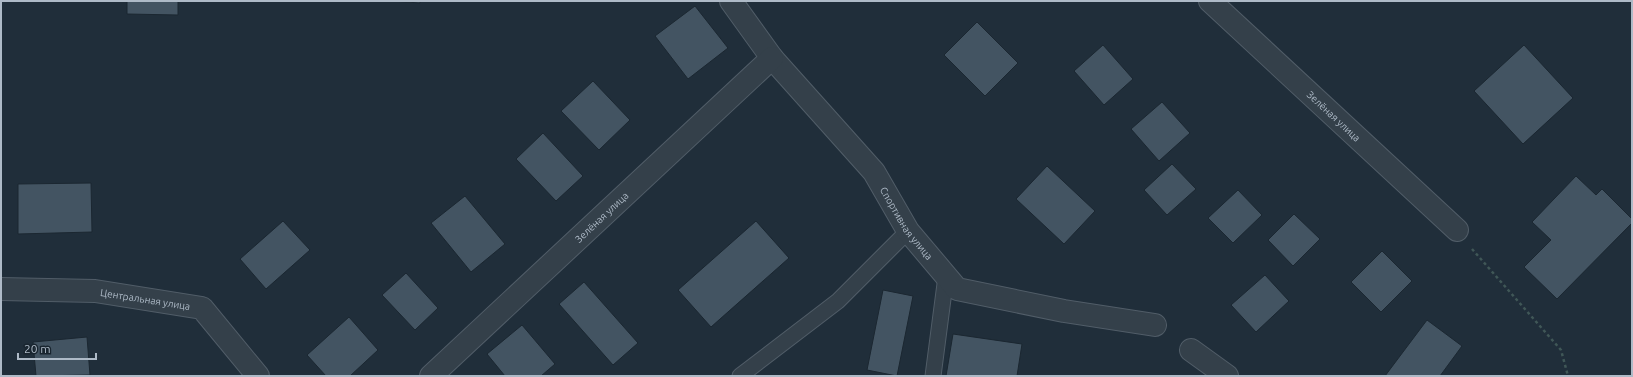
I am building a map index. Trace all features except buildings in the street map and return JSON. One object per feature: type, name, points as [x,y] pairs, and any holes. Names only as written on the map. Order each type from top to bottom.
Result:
[{"type":"street","name":"Спортивная улица","points":[[731,1],[772,58],[874,172],[908,232],[957,289],[1064,311],[1155,325]]},
{"type":"street","name":"Зелёная улица","points":[[1210,1],[1457,230]]},
{"type":"street","name":"Зелёная улица","points":[[431,376],[772,58]]},
{"type":"street","name":"Центральная улица","points":[[1,289],[95,291],[202,308],[258,376]]},
{"type":"street","points":[[1191,350],[1226,376]]},
{"type":"lane","points":[[740,376],[838,301],[908,232]]},
{"type":"lane","points":[[933,376],[946,276]]},
{"type":"path","points":[[1457,230],[1561,350],[1568,376]]}]
